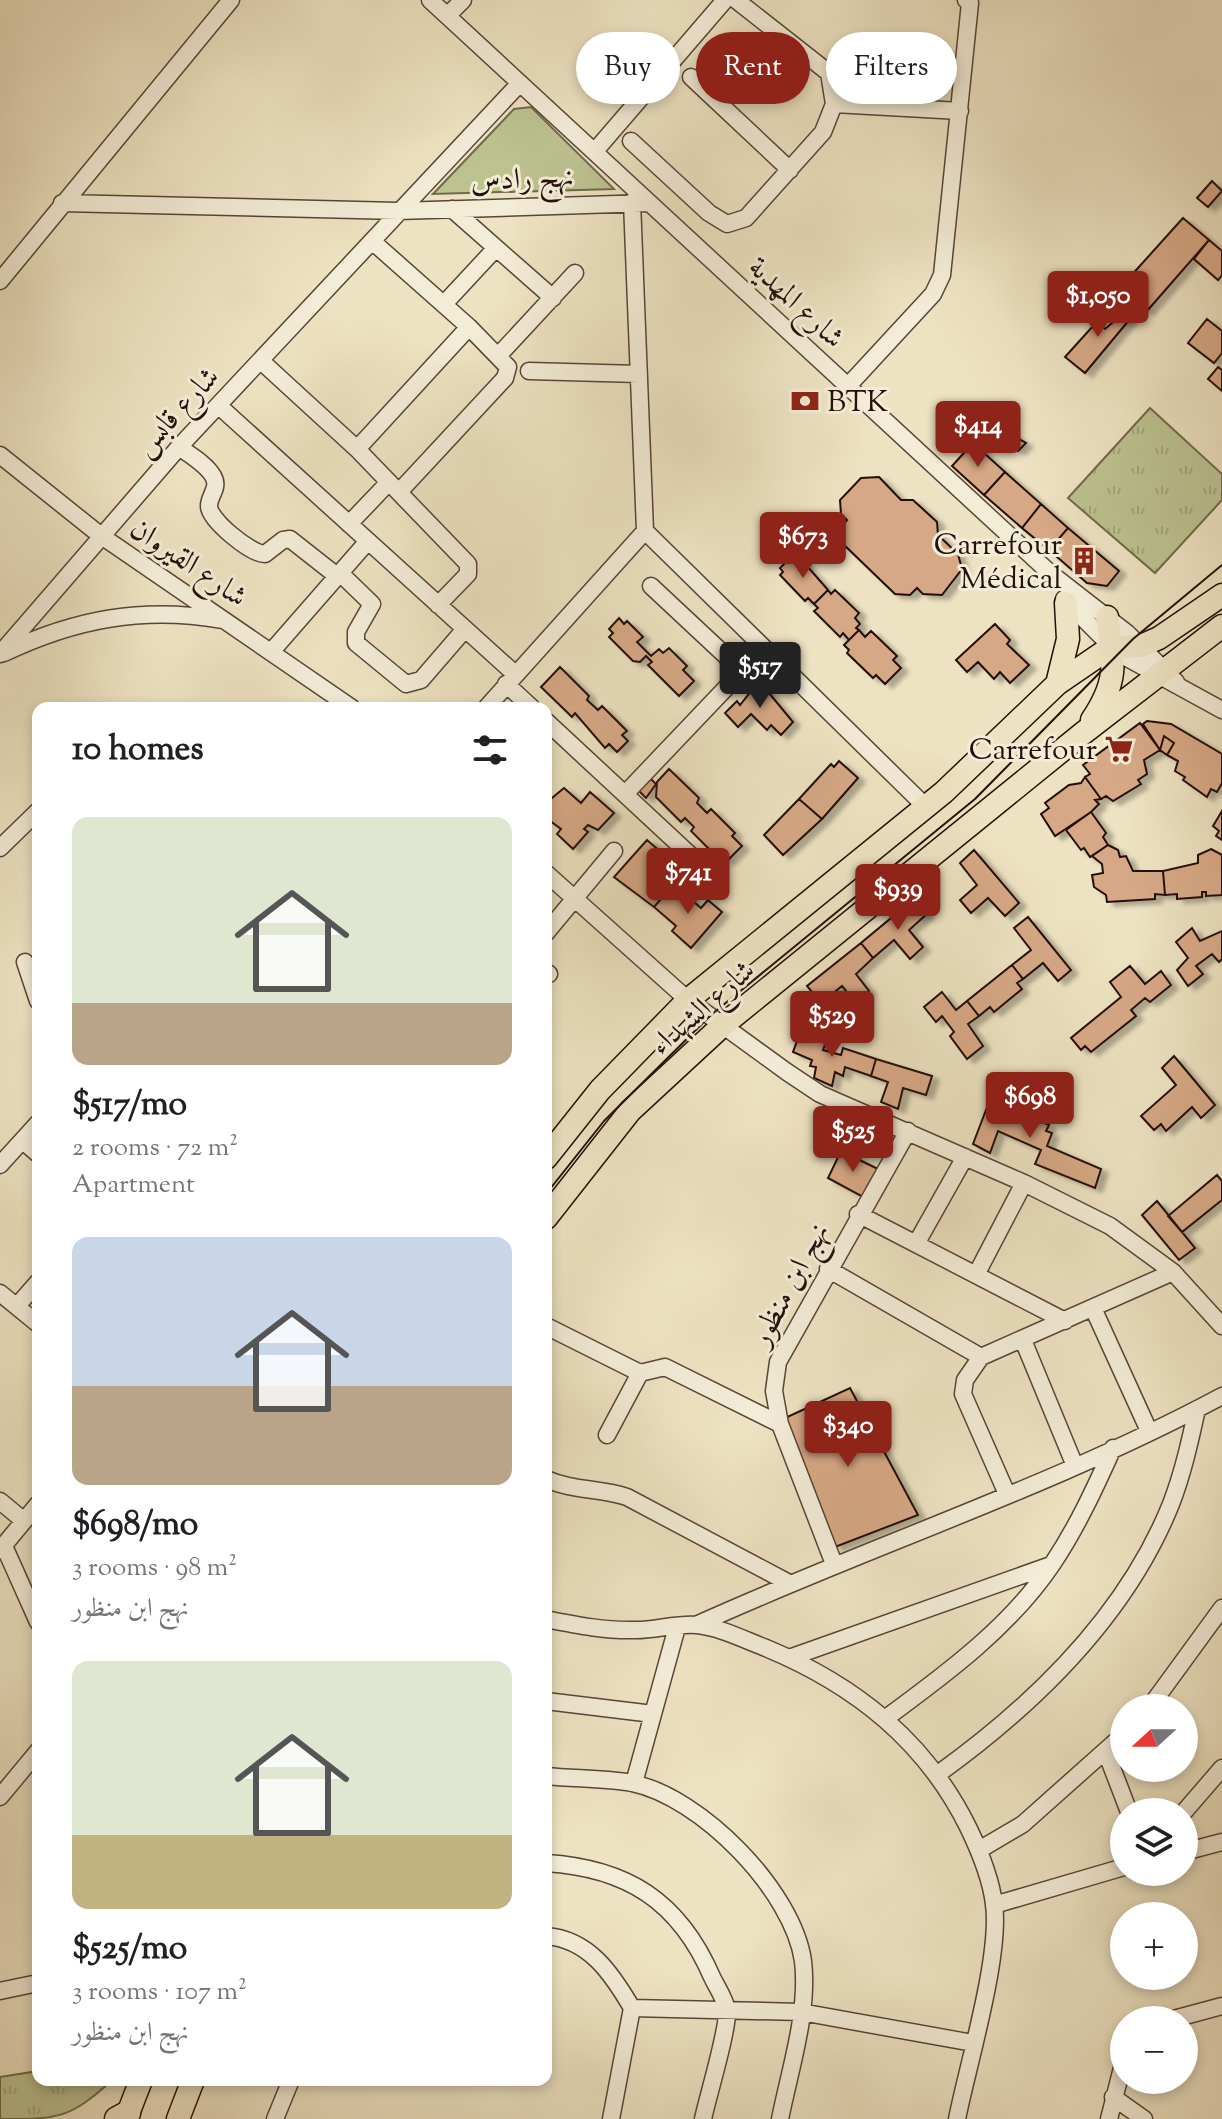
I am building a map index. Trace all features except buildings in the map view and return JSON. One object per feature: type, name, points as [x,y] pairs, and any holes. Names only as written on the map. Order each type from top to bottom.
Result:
[{"type":"main road","points":[[1111,647],[1141,646],[1176,629],[1222,595]]},
{"type":"main road","points":[[1057,684],[1068,639],[1066,603]]},
{"type":"main road","points":[[1082,734],[1109,689],[1115,670],[1107,617]]},
{"type":"main road","name":"شارع الشهداء","points":[[552,1210],[630,1111],[723,1025],[1082,734],[1167,675],[1222,626]]},
{"type":"main road","name":"شارع الشهداء","points":[[552,1150],[600,1090],[688,1000],[926,807],[1057,684],[1111,647]]},
{"type":"main road","points":[[124,2117],[138,2086]]},
{"type":"main road","points":[[178,2119],[191,2086]]},
{"type":"street","points":[[0,281],[231,0]]},
{"type":"street","name":"شارع المهدية","points":[[430,0],[595,151],[640,202],[1050,573]]},
{"type":"street","points":[[448,15],[463,0]]},
{"type":"street","points":[[595,151],[725,0]]},
{"type":"street","points":[[736,0],[822,66],[826,73]]},
{"type":"street","points":[[847,387],[933,294],[942,275],[970,1]]},
{"type":"street","points":[[691,77],[790,170]]},
{"type":"street","name":"شارع قابس","points":[[0,654],[179,447],[520,83]]},
{"type":"street","points":[[631,141],[709,213],[727,224],[746,218],[790,170],[823,132],[834,104],[960,111]]},
{"type":"street","points":[[640,202],[639,374],[645,531],[926,807]]},
{"type":"street","name":"نهج رادس","points":[[62,203],[398,211],[640,202]]},
{"type":"street","points":[[452,209],[553,298]]},
{"type":"street","points":[[349,524],[394,487],[505,378],[508,367],[469,327],[372,241]]},
{"type":"street","points":[[444,304],[496,248]]},
{"type":"street","points":[[499,355],[575,273]]},
{"type":"street","points":[[357,449],[469,327]]},
{"type":"street","points":[[261,361],[357,449],[468,564],[468,574],[438,605]]},
{"type":"street","points":[[529,371],[639,374]]},
{"type":"street","points":[[219,406],[465,629],[527,702]]},
{"type":"street","points":[[179,447],[212,475],[215,486],[209,504],[211,514],[247,549],[265,554],[283,540],[290,539],[372,604],[356,632],[356,643],[406,684],[421,680],[465,629]]},
{"type":"street","name":"شارع القيروان","points":[[0,455],[100,535],[343,702]]},
{"type":"street","points":[[491,702],[645,531]]},
{"type":"street","points":[[271,652],[368,541]]},
{"type":"street","points":[[1050,573],[1066,603],[1111,647],[1167,675],[1222,710]]},
{"type":"street","points":[[1050,573],[1141,646],[1167,675]]},
{"type":"street","points":[[651,586],[742,671]]},
{"type":"street","points":[[0,654],[40,635],[114,617],[162,613],[227,621]]},
{"type":"street","points":[[625,794],[764,648]]},
{"type":"street","points":[[552,727],[716,879]]},
{"type":"street","points":[[0,848],[32,817]]},
{"type":"street","points":[[552,926],[614,851]]},
{"type":"street","points":[[552,879],[688,1000],[820,1094],[1024,1183],[1110,1226],[1173,1272],[1222,1326]]},
{"type":"street","points":[[25,962],[32,983]]},
{"type":"street","points":[[0,1165],[32,1130]]},
{"type":"street","name":"نهج ابن منظور","points":[[834,1564],[780,1424],[774,1391],[778,1362],[858,1214],[908,1131]]},
{"type":"street","points":[[23,1141],[32,1149]]},
{"type":"street","points":[[916,1244],[965,1157]]},
{"type":"street","points":[[976,1275],[1024,1183]]},
{"type":"street","points":[[858,1214],[1065,1321]]},
{"type":"street","points":[[828,1269],[981,1357]]},
{"type":"street","points":[[1007,1494],[963,1394],[965,1380],[981,1357],[1173,1272]]},
{"type":"street","points":[[17,1306],[32,1289]]},
{"type":"street","points":[[0,1293],[32,1319]]},
{"type":"street","points":[[1093,1308],[1149,1431]]},
{"type":"street","points":[[552,1329],[640,1373],[665,1367],[780,1424]]},
{"type":"street","points":[[1023,1340],[1075,1466]]},
{"type":"street","points":[[607,1435],[640,1373]]},
{"type":"street","points":[[552,1620],[593,1629],[696,1625],[834,1564],[1075,1466],[1222,1396]]},
{"type":"street","points":[[938,1774],[1030,1703],[1107,1611],[1143,1560],[1171,1505],[1197,1409]]},
{"type":"street","points":[[886,1718],[975,1647],[1052,1565],[1089,1503],[1113,1448]]},
{"type":"street","points":[[552,1481],[578,1490],[609,1491],[627,1497],[789,1583]]},
{"type":"street","points":[[0,1501],[24,1521]]},
{"type":"street","points":[[32,1511],[2,1548],[32,1610]]},
{"type":"street","points":[[789,1658],[1052,1565]]},
{"type":"street","points":[[1159,1694],[1222,1608]]},
{"type":"street","points":[[696,1625],[789,1658],[827,1676],[886,1718],[938,1774],[979,1850],[994,1905],[990,1965],[957,2119]]},
{"type":"street","points":[[634,1783],[677,1627]]},
{"type":"street","points":[[552,1702],[653,1714]]},
{"type":"street","points":[[979,1850],[1023,1824],[1110,1748]]},
{"type":"street","points":[[1106,1752],[1124,1798]]},
{"type":"street","points":[[0,1797],[32,1758]]},
{"type":"street","points":[[1196,1798],[1222,1768]]},
{"type":"street","points":[[552,1776],[634,1783],[685,1807],[717,1829],[748,1859],[773,1891],[791,1926],[803,1961],[801,2012],[780,2119]]},
{"type":"street","points":[[1198,1848],[1222,1842]]},
{"type":"street","points":[[552,1864],[602,1870],[636,1884],[666,1907],[705,1961],[727,2010],[703,2119]]},
{"type":"street","points":[[994,1905],[1110,1871]]},
{"type":"street","points":[[552,1938],[579,1946],[601,1962],[632,2008],[611,2119]]},
{"type":"street","points":[[0,1991],[32,1984]]},
{"type":"street","points":[[1198,2012],[1222,2006]]},
{"type":"street","points":[[632,2008],[801,2012],[973,2043]]},
{"type":"street","points":[[275,2119],[289,2086]]},
{"type":"street","points":[[1109,2119],[1114,2094]]},
{"type":"street","points":[[1113,2097],[1144,2119]]},
{"type":"green space","points":[[531,107],[614,189],[433,194],[514,109]]},
{"type":"green space","points":[[1150,408],[1222,474],[1222,500],[1155,573],[1068,498]]},
{"type":"green space","points":[[32,2072],[32,2086],[105,2086],[61,2115],[0,2119],[0,2077]]},
{"type":"tram line","points":[[552,1186],[604,1121],[711,1015],[975,799],[1133,639],[1222,565]]},
{"type":"place","name":"BTK","points":[[805,401]]},
{"type":"place","name":"Carrefour Médical","points":[[1084,561]]},
{"type":"place","name":"Carrefour","points":[[1119,749]]}]
